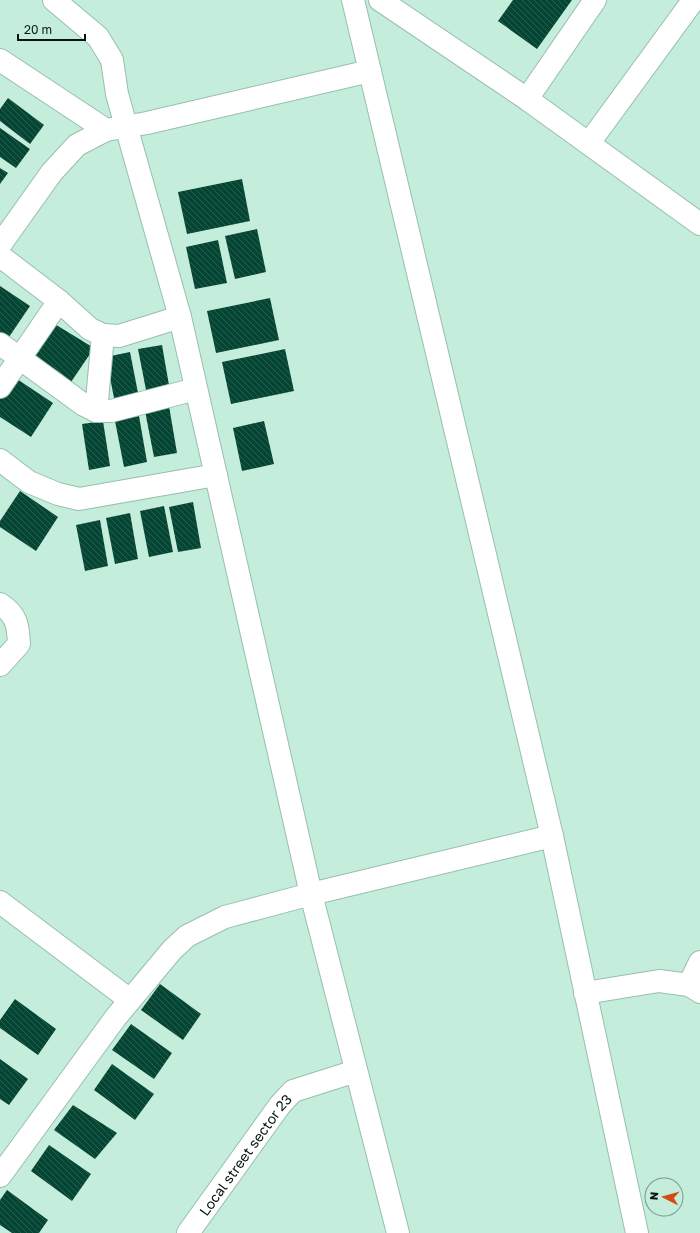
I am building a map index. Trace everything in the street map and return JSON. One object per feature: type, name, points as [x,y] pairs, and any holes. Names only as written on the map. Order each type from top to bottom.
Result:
[{"type":"street","points":[[54,0],[98,37],[112,60],[117,94],[116,128],[180,317],[311,894],[398,1233]]},
{"type":"street","points":[[353,0],[552,836],[637,1233]]},
{"type":"street","points":[[381,0],[527,99],[700,224]]},
{"type":"street","points":[[527,99],[596,0]]},
{"type":"street","points":[[589,143],[694,3]]},
{"type":"street","points":[[0,60],[116,128]]},
{"type":"street","points":[[0,245],[52,172],[77,145],[116,128],[147,123],[370,71]]},
{"type":"street","points":[[0,256],[59,301],[90,328],[103,335],[119,336],[180,317]]},
{"type":"street","points":[[0,387],[59,301]]},
{"type":"street","points":[[96,411],[103,335]]},
{"type":"street","points":[[0,344],[84,406],[96,411],[110,411],[196,389]]},
{"type":"street","points":[[0,460],[29,482],[58,494],[79,499],[216,475]]},
{"type":"street","points":[[0,604],[8,609],[18,624],[19,644],[0,665]]},
{"type":"street","points":[[0,1176],[116,1016],[172,950],[187,936],[225,917],[311,894],[552,836]]},
{"type":"street","points":[[0,902],[130,1000]]},
{"type":"street","points":[[585,993],[659,981],[694,988],[700,962]]},
{"type":"street","name":"Local street sector 23","points":[[188,1233],[280,1105],[293,1091],[356,1071]]},
{"type":"building","points":[[513,0],[572,0],[537,49],[498,21]]},
{"type":"building","points":[[8,98],[44,125],[30,144],[0,121],[0,109]]},
{"type":"building","points":[[0,128],[30,149],[16,168],[0,157]]},
{"type":"building","points":[[0,168],[8,173],[0,184]]},
{"type":"building","points":[[242,179],[250,221],[187,234],[178,192]]},
{"type":"building","points":[[257,229],[266,272],[235,279],[225,236]]},
{"type":"building","points":[[218,240],[227,283],[195,289],[186,247]]},
{"type":"building","points":[[0,286],[30,306],[7,340],[0,335]]},
{"type":"building","points":[[270,298],[279,340],[216,353],[207,311]]},
{"type":"building","points":[[53,323],[94,348],[69,385],[32,357]]},
{"type":"building","points":[[162,345],[170,391],[147,395],[138,349]]},
{"type":"building","points":[[285,349],[294,391],[231,404],[222,362]]},
{"type":"building","points":[[130,352],[139,398],[115,403],[106,357]]},
{"type":"building","points":[[14,377],[53,403],[31,437],[0,417],[0,399]]},
{"type":"building","points":[[169,406],[177,453],[154,457],[145,411]]},
{"type":"building","points":[[139,416],[147,462],[124,467],[115,421]]},
{"type":"building","points":[[103,421],[110,466],[89,470],[82,424]]},
{"type":"building","points":[[264,421],[274,464],[242,471],[233,428]]},
{"type":"building","points":[[20,491],[58,517],[36,551],[0,527],[0,521]]},
{"type":"building","points":[[193,502],[201,548],[178,552],[169,507]]},
{"type":"building","points":[[164,506],[173,552],[149,557],[140,511]]},
{"type":"building","points":[[130,513],[138,559],[115,564],[106,518]]},
{"type":"building","points":[[100,520],[108,566],[85,571],[76,525]]},
{"type":"building","points":[[160,984],[201,1014],[183,1040],[141,1010]]},
{"type":"building","points":[[15,999],[56,1029],[38,1055],[0,1028],[0,1020]]},
{"type":"building","points":[[131,1024],[172,1053],[154,1079],[112,1050]]},
{"type":"building","points":[[0,1059],[28,1079],[9,1105],[0,1099]]},
{"type":"building","points":[[112,1064],[154,1094],[135,1120],[94,1090]]},
{"type":"building","points":[[73,1105],[117,1133],[95,1159],[54,1130]]},
{"type":"building","points":[[49,1145],[91,1174],[72,1201],[31,1171]]},
{"type":"building","points":[[7,1190],[48,1220],[39,1233],[12,1233],[0,1225],[0,1200]]}]
